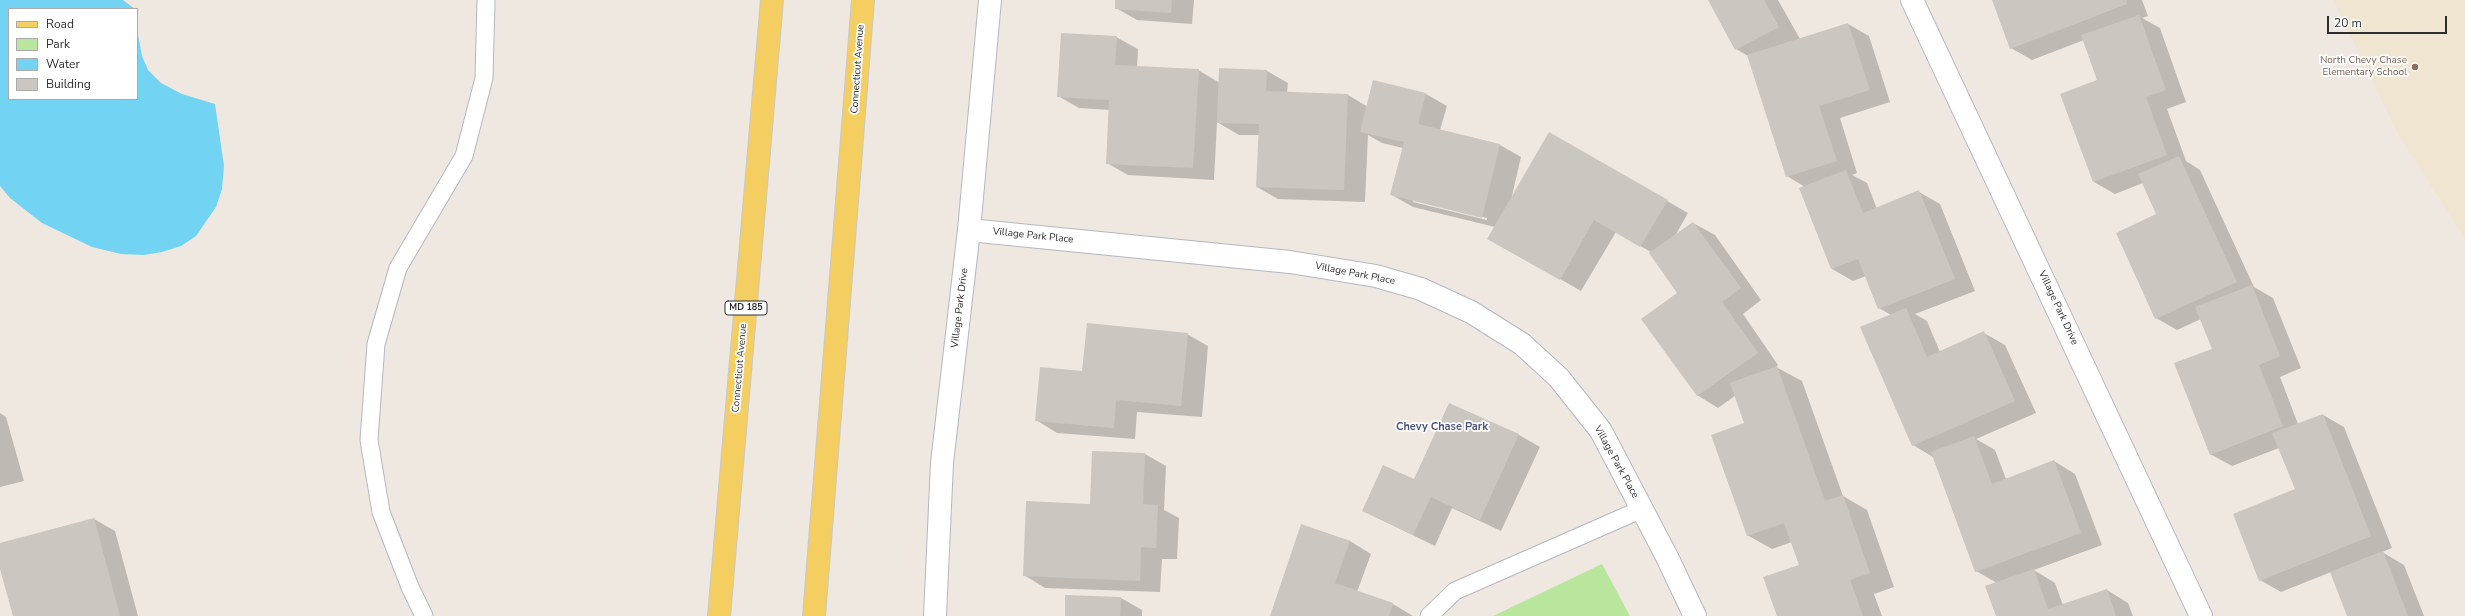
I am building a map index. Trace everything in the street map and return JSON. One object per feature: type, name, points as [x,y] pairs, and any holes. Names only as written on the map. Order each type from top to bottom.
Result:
[{"type":"main road","name":"Connecticut Avenue","points":[[719,616],[772,0]]},
{"type":"main road","name":"Connecticut Avenue","points":[[814,616],[863,0]]},
{"type":"street","name":"Village Park Drive","points":[[935,616],[942,463],[969,230],[990,0]]},
{"type":"street","name":"Village Park Drive","points":[[1912,0],[2201,616]]},
{"type":"street","name":"Village Park Place","points":[[969,230],[1290,262],[1376,276],[1421,289],[1471,312],[1522,344],[1559,378],[1601,431],[1642,509],[1695,616]]},
{"type":"lane","points":[[424,616],[410,587],[380,505],[369,440],[376,344],[398,268],[464,156],[484,78],[486,0]]},
{"type":"lane","points":[[1429,616],[1455,591],[1642,509]]},
{"type":"shaded area","name":"North Chevy Chase Elementary School","points":[[2333,0],[2465,0],[2465,239],[2398,134]]},
{"type":"green space","points":[[1602,564],[1630,616],[1493,616]]},
{"type":"water","points":[[0,0],[123,0],[134,8],[8,8],[8,100],[138,100],[138,34],[142,56],[148,70],[161,83],[182,94],[215,104],[224,166],[222,189],[216,207],[196,236],[181,246],[162,252],[144,255],[121,254],[92,247],[42,223],[10,198],[0,186]]},
{"type":"building","points":[[1115,0],[1172,0],[1171,13],[1115,9]]},
{"type":"building","points":[[1708,0],[1764,0],[1779,27],[1735,50]]},
{"type":"building","points":[[1992,0],[2126,0],[2127,4],[2010,49]]},
{"type":"building","points":[[2139,15],[2166,90],[2146,97],[2167,155],[2093,182],[2060,94],[2097,80],[2081,35]]},
{"type":"building","points":[[1848,23],[1870,90],[1819,106],[1837,161],[1786,177],[1747,55]]},
{"type":"building","points":[[1061,33],[1117,36],[1115,65],[1199,69],[1193,168],[1106,164],[1109,100],[1057,97]]},
{"type":"building","points":[[1219,68],[1267,70],[1266,91],[1348,94],[1344,190],[1256,187],[1259,124],[1217,123]]},
{"type":"building","points":[[1373,80],[1426,93],[1418,124],[1500,144],[1482,218],[1390,195],[1404,142],[1360,132]]},
{"type":"building","points":[[1549,132],[1668,200],[1640,247],[1594,220],[1560,280],[1487,239]]},
{"type":"building","points":[[2179,156],[2237,282],[2155,319],[2116,233],[2156,214],[2138,174]]},
{"type":"building","points":[[1846,170],[1863,213],[1919,190],[1955,279],[1878,309],[1858,259],[1831,269],[1799,188]]},
{"type":"building","points":[[1693,222],[1741,288],[1722,302],[1758,353],[1697,396],[1641,319],[1677,293],[1649,253]]},
{"type":"building","points":[[2252,285],[2280,356],[2259,365],[2283,426],[2210,455],[2174,363],[2212,349],[2195,307]]},
{"type":"building","points":[[1906,308],[1927,357],[1984,331],[2015,401],[1912,446],[1860,327]]},
{"type":"building","points":[[1087,323],[1188,333],[1181,406],[1116,400],[1114,428],[1035,421],[1040,367],[1082,371]]},
{"type":"building","points":[[1777,366],[1825,501],[1843,495],[1870,573],[1850,580],[1863,616],[1777,616],[1763,577],[1799,565],[1784,523],[1747,536],[1711,435],[1744,423],[1730,383]]},
{"type":"building","points":[[1449,403],[1519,434],[1480,520],[1431,497],[1413,535],[1362,511],[1383,465],[1414,479]]},
{"type":"building","points":[[2323,414],[2371,536],[2259,581],[2233,514],[2295,489],[2272,433]]},
{"type":"building","points":[[1974,436],[1992,484],[2054,460],[2081,533],[1975,572],[1931,452]]},
{"type":"building","points":[[1092,451],[1145,453],[1143,504],[1158,505],[1156,548],[1141,547],[1140,581],[1023,576],[1026,501],[1090,504]]},
{"type":"building","points":[[94,518],[120,616],[13,616],[0,569],[0,543]]},
{"type":"building","points":[[1301,524],[1350,541],[1335,583],[1393,603],[1389,616],[1270,616]]},
{"type":"building","points":[[2383,551],[2408,616],[2347,616],[2330,572]]},
{"type":"building","points":[[2034,569],[2048,609],[2107,589],[2116,616],[1996,616],[1985,586]]},
{"type":"building","points":[[1065,595],[1121,597],[1120,616],[1065,616]]},
{"type":"place","name":"North Chevy Chase Elementary School","points":[[2415,67]]},
{"type":"district","name":"Chevy Chase Park","points":[[1442,427]]}]
